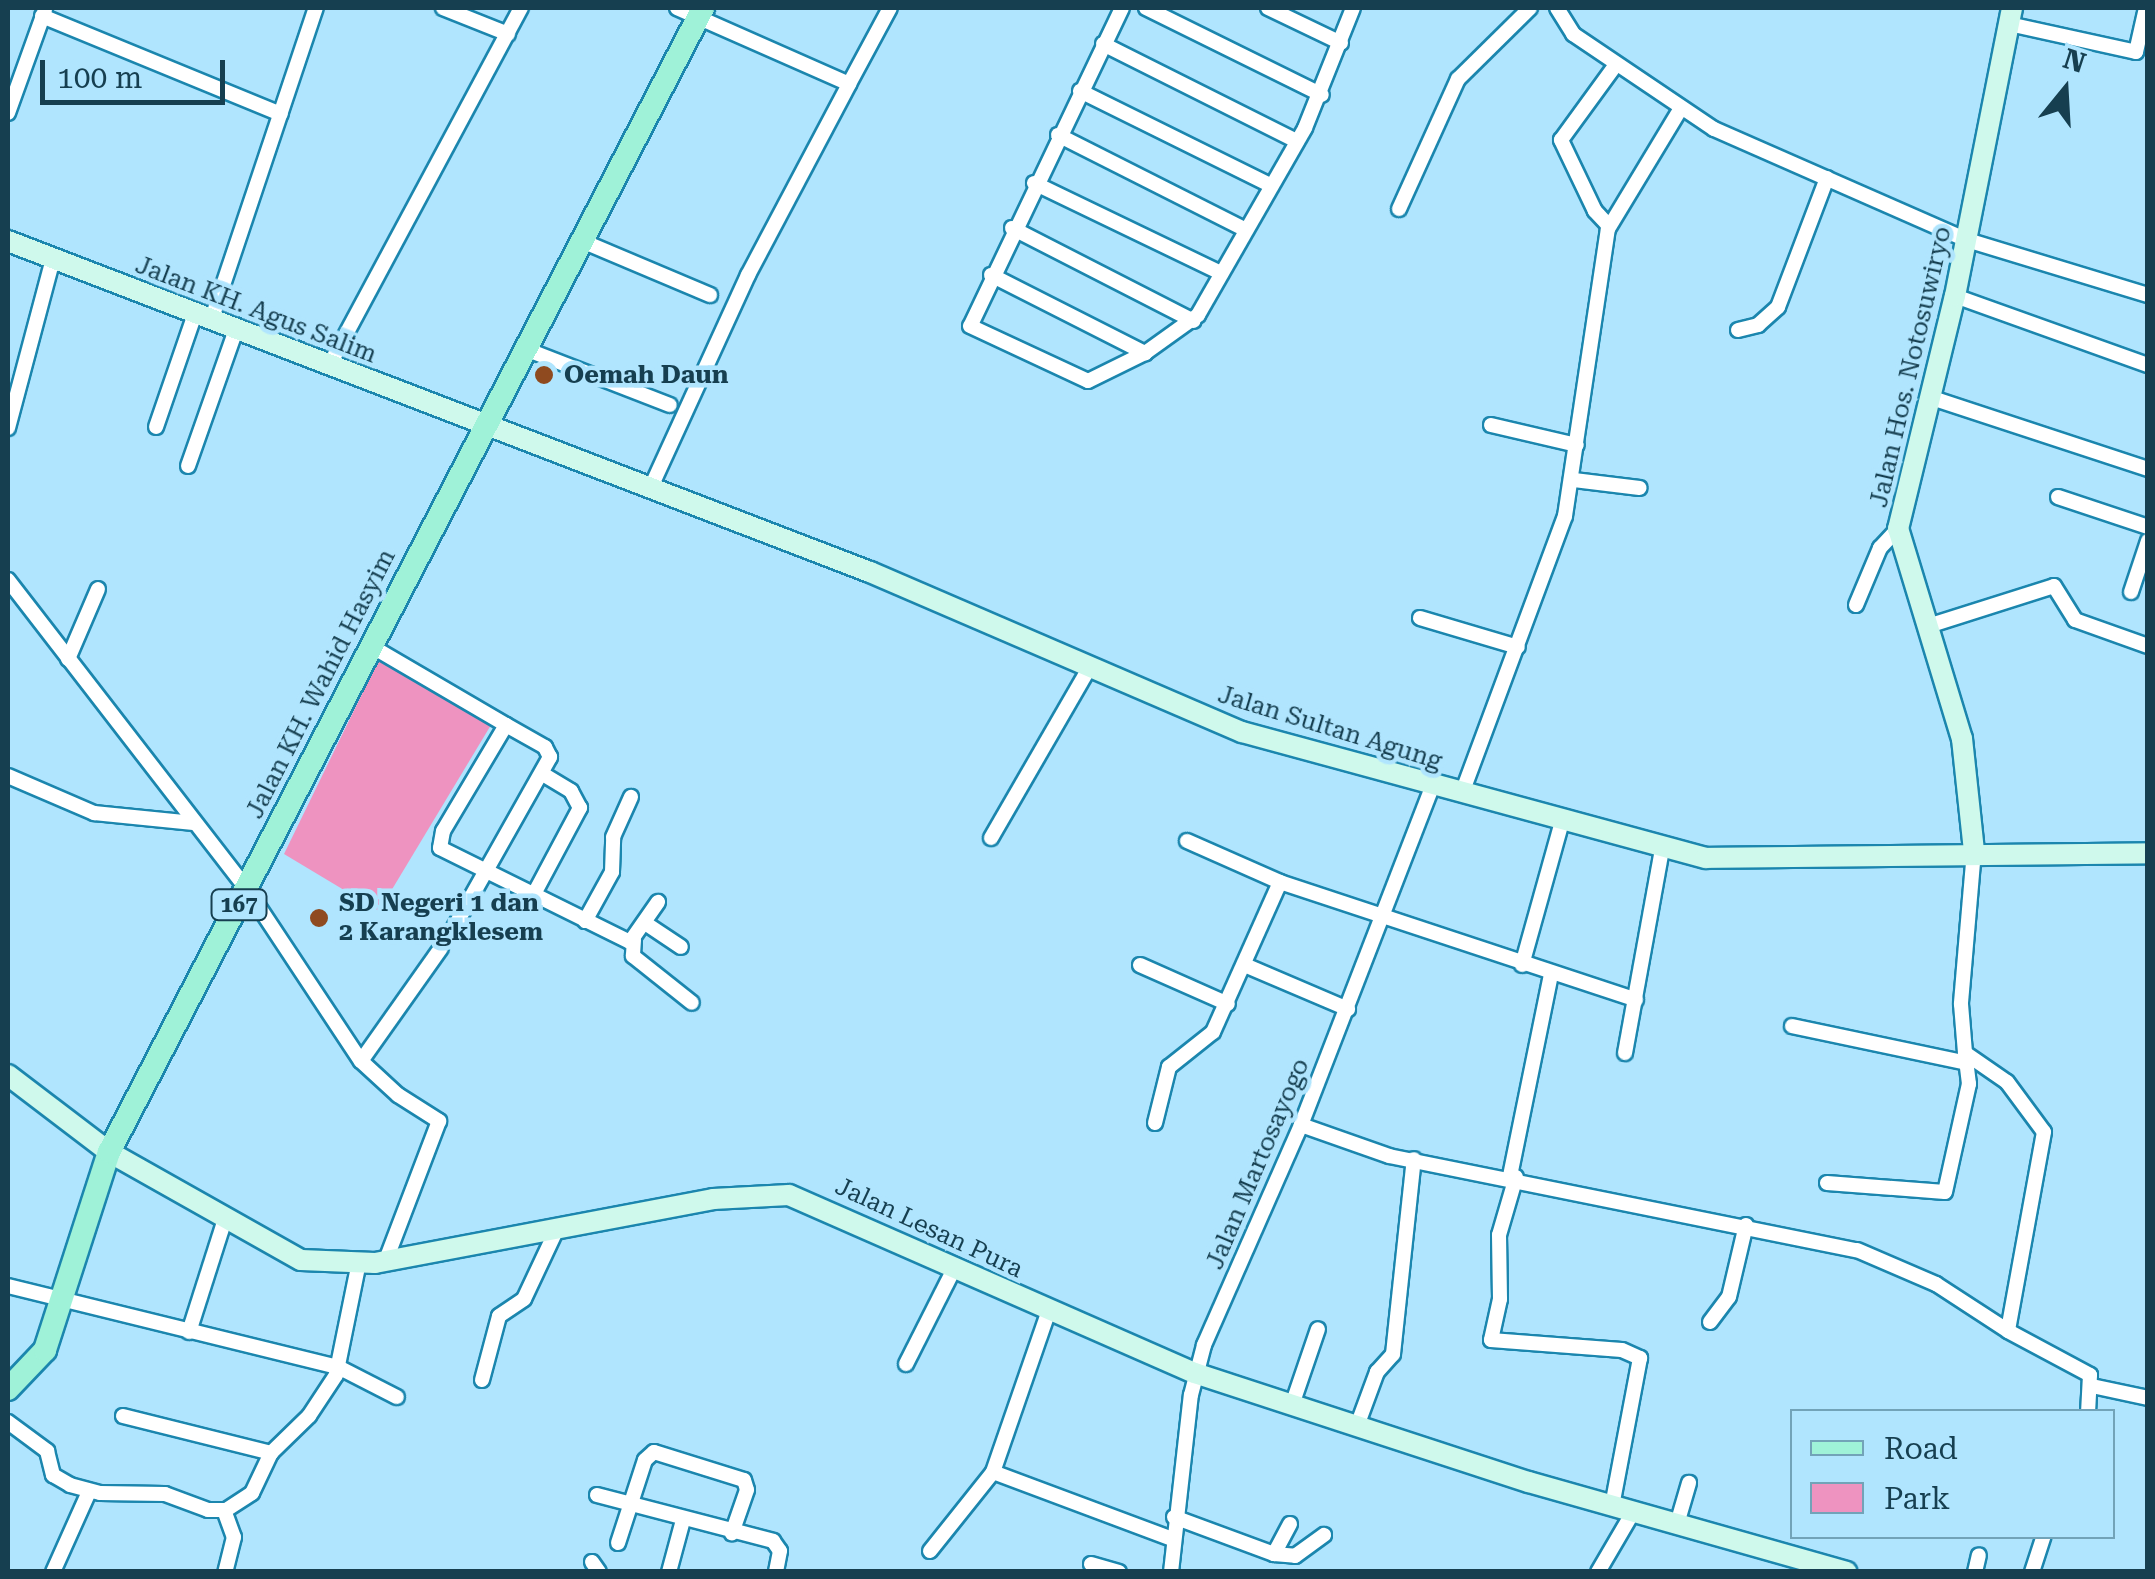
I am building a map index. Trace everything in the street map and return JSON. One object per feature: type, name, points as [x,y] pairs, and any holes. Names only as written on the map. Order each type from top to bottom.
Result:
[{"type":"main road","name":"Jalan KH. Wahid Hasyim","points":[[8,1390],[42,1355],[110,1152],[528,350],[693,10]]},
{"type":"street","points":[[156,427],[203,318],[281,114],[316,8]]},
{"type":"street","points":[[444,8],[508,34]]},
{"type":"street","points":[[330,364],[521,8]]},
{"type":"street","points":[[651,487],[748,275],[890,8]]},
{"type":"street","points":[[1122,8],[970,320],[978,334],[1088,380],[1145,353],[1194,320],[1322,95],[1353,8]]},
{"type":"street","points":[[1146,8],[1322,95]]},
{"type":"street","points":[[1268,8],[1341,43]]},
{"type":"street","points":[[1399,209],[1458,79],[1530,8]]},
{"type":"street","points":[[1557,8],[1573,34],[1681,108],[1967,240],[2148,295]]},
{"type":"street","points":[[2010,16],[2136,52],[2146,8]]},
{"type":"street","points":[[693,10],[849,84]]},
{"type":"street","points":[[8,113],[45,12],[281,114]]},
{"type":"street","name":"Jalan Hos. Notosuwiryo","points":[[1974,850],[1962,740],[1898,528],[1955,296],[2010,16]]},
{"type":"street","points":[[1103,44],[1297,141]]},
{"type":"street","points":[[1609,226],[1590,202],[1561,140],[1615,66]]},
{"type":"street","points":[[1080,90],[1270,185]]},
{"type":"street","points":[[1462,793],[1518,648],[1574,480],[1609,226],[1681,108]]},
{"type":"street","points":[[1058,136],[1244,229]]},
{"type":"street","points":[[1738,330],[1758,325],[1778,308],[1827,178]]},
{"type":"street","points":[[1034,183],[1221,273]]},
{"type":"street","points":[[1012,228],[1194,320]]},
{"type":"street","name":"Jalan KH. Agus Salim","points":[[8,241],[487,424]]},
{"type":"street","points":[[582,241],[710,295]]},
{"type":"street","points":[[8,428],[53,259]]},
{"type":"street","points":[[991,275],[1145,353]]},
{"type":"street","points":[[1955,296],[2148,365]]},
{"type":"street","points":[[188,466],[236,330]]},
{"type":"street","points":[[528,350],[670,406]]},
{"type":"street","points":[[1929,397],[2148,469]]},
{"type":"street","name":"Jalan Sultan Agung","points":[[487,424],[888,579],[1242,732],[1662,849],[1747,862],[1974,850],[2148,853]]},
{"type":"street","points":[[1492,425],[1577,445]]},
{"type":"street","points":[[1574,480],[1640,488]]},
{"type":"street","points":[[2058,498],[2148,527]]},
{"type":"street","points":[[1856,604],[1880,548],[1898,528]]},
{"type":"street","points":[[2130,592],[2148,540]]},
{"type":"street","points":[[8,580],[247,889],[361,1061],[440,1125],[386,1260]]},
{"type":"street","points":[[1928,626],[2054,586],[2062,589],[2075,620],[2148,646]]},
{"type":"street","points":[[68,659],[98,589]]},
{"type":"street","points":[[1420,618],[1518,648]]},
{"type":"street","points":[[372,646],[548,752],[543,774],[483,869],[452,931]]},
{"type":"street","points":[[991,838],[1088,668]]},
{"type":"street","points":[[506,725],[438,842],[585,921],[634,940]]},
{"type":"street","points":[[534,894],[580,808],[571,791],[543,774]]},
{"type":"street","points":[[8,776],[94,813],[194,824]]},
{"type":"street","name":"Jalan Martosayogo","points":[[1170,1572],[1195,1373],[1387,914],[1433,786]]},
{"type":"street","points":[[585,921],[612,872],[615,828],[631,796]]},
{"type":"street","points":[[1522,965],[1562,822]]},
{"type":"street","points":[[1187,842],[1280,882],[1387,914],[1522,965],[1636,1000]]},
{"type":"street","points":[[1625,1053],[1662,849]]},
{"type":"street","points":[[1828,1183],[1945,1192],[1958,1156],[1966,1058],[1961,1004],[1974,850]]},
{"type":"street","points":[[1155,1123],[1169,1066],[1204,1044],[1247,966],[1280,882]]},
{"type":"street","points":[[658,902],[634,940],[634,956],[692,1003]]},
{"type":"street","points":[[646,923],[681,946]]},
{"type":"street","points":[[361,1061],[442,948]]},
{"type":"street","points":[[1140,965],[1228,1004]]},
{"type":"street","points":[[1247,966],[1348,1008]]},
{"type":"street","points":[[1552,974],[1499,1235],[1500,1299],[1491,1340],[1622,1350],[1640,1358],[1622,1509],[1598,1572]]},
{"type":"street","points":[[1792,1026],[1966,1058],[2007,1082],[2044,1132],[2008,1331]]},
{"type":"street","name":"Jalan Lesan Pura","points":[[8,1075],[110,1152],[292,1257],[386,1260],[777,1194],[823,1207],[954,1269],[1195,1373],[1622,1509],[1848,1572]]},
{"type":"street","points":[[1301,1126],[1414,1160],[1746,1224],[1880,1258],[1968,1302],[2008,1331],[2084,1370],[2092,1386],[2088,1409]]},
{"type":"street","points":[[1357,1426],[1378,1372],[1393,1354],[1414,1160]]},
{"type":"street","points":[[189,1332],[225,1219]]},
{"type":"street","points":[[1710,1322],[1729,1297],[1746,1224]]},
{"type":"street","points":[[482,1380],[499,1316],[524,1299],[557,1229]]},
{"type":"street","points":[[8,1422],[47,1451],[58,1480],[89,1492],[165,1494],[224,1510],[252,1494],[271,1453],[309,1416],[338,1367],[360,1262]]},
{"type":"street","points":[[906,1364],[954,1269]]},
{"type":"street","points":[[8,1286],[62,1303],[338,1367],[397,1397]]},
{"type":"street","points":[[930,1551],[993,1472],[1049,1310]]},
{"type":"street","points":[[1292,1405],[1318,1329]]},
{"type":"street","points":[[2092,1386],[2148,1398]]},
{"type":"street","points":[[123,1416],[271,1453]]},
{"type":"street","points":[[618,1543],[645,1460],[661,1453],[744,1480],[747,1490],[732,1533]]},
{"type":"street","points":[[993,1472],[1172,1538]]},
{"type":"street","points":[[1677,1524],[1689,1483]]},
{"type":"street","points":[[53,1572],[89,1492]]},
{"type":"street","points":[[596,1495],[778,1545],[776,1572]]},
{"type":"street","points":[[224,1510],[234,1537],[225,1572]]},
{"type":"street","points":[[1174,1517],[1274,1554],[1295,1556],[1324,1535]]},
{"type":"street","points":[[669,1572],[683,1520]]},
{"type":"street","points":[[1274,1554],[1290,1524]]},
{"type":"street","points":[[2032,1572],[2043,1539]]},
{"type":"street","points":[[1974,1572],[1979,1556]]},
{"type":"street","points":[[1091,1564],[1119,1572]]},
{"type":"green space","points":[[381,655],[491,725],[379,911],[284,854]]},
{"type":"place","name":"Oemah Daun","points":[[544,375]]},
{"type":"place","name":"SD Negeri 1 dan 2 Karangklesem","points":[[319,918]]}]
